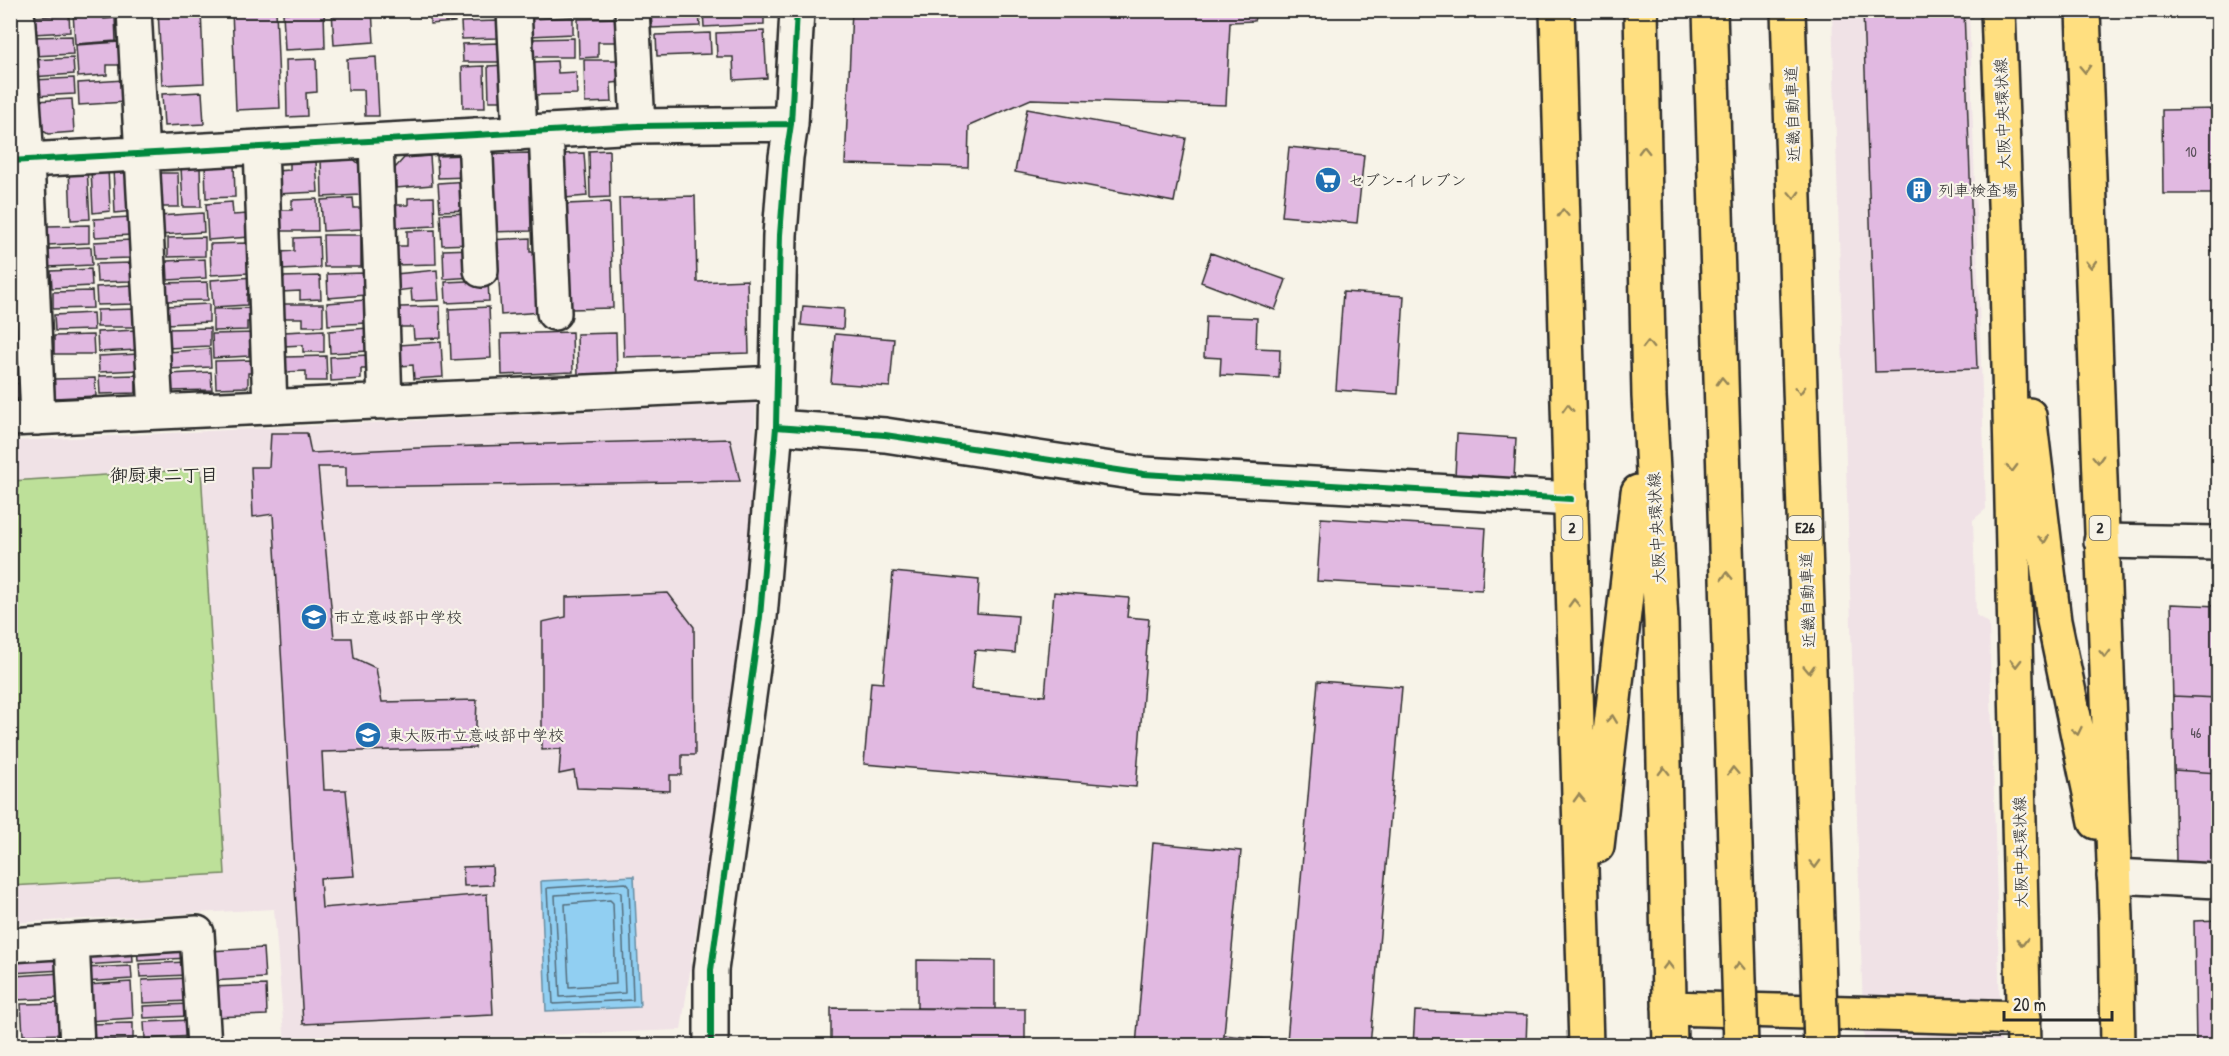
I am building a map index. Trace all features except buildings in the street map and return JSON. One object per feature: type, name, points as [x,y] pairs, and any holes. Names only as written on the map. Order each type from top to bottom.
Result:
[{"type":"main road","name":"2","points":[[1557,10],[1586,1046]]},
{"type":"main road","name":"大阪中央環状線","points":[[1641,10],[1649,396],[1661,621],[1670,1046]]},
{"type":"main road","points":[[1710,10],[1742,1046]]},
{"type":"main road","name":"近畿自動車道","points":[[1788,10],[1821,1046]]},
{"type":"main road","name":"大阪中央環状線","points":[[1998,10],[2006,231],[2024,1032]]},
{"type":"main road","name":"2","points":[[2083,10],[2116,916],[2118,1046]]},
{"type":"main road","points":[[2006,231],[2054,621],[2116,916]]},
{"type":"main road","points":[[1584,964],[1649,396]]},
{"type":"main road","points":[[1669,1008],[2024,1032]]},
{"type":"street","points":[[17,10],[24,418],[776,383]]},
{"type":"street","points":[[134,10],[156,412]]},
{"type":"street","points":[[514,10],[533,132],[554,313]]},
{"type":"street","points":[[632,10],[638,126]]},
{"type":"street","points":[[711,1046],[711,970],[760,617],[776,427],[780,236],[791,124],[797,10]]},
{"type":"street","points":[[19,160],[638,126],[791,124]]},
{"type":"street","points":[[475,135],[481,270]]},
{"type":"street","points":[[376,141],[385,402]]},
{"type":"street","points":[[261,147],[270,407]]},
{"type":"street","points":[[776,427],[885,435],[1144,474],[1571,499]]},
{"type":"street","points":[[2101,541],[2218,543]]},
{"type":"street","points":[[2114,876],[2218,880]]},
{"type":"street","points":[[10,945],[197,933],[204,1046]]},
{"type":"street","points":[[72,941],[77,1046]]},
{"type":"shaded area","points":[[1832,11],[1969,11],[1986,509],[1973,520],[1976,615],[1989,623],[2001,1045],[1864,1045]]},
{"type":"shaded area","name":"東大阪市立意岐部中学校","points":[[756,403],[753,561],[681,1030],[285,1045],[274,909],[11,923],[11,441]]},
{"type":"green space","points":[[201,469],[225,874],[11,886],[11,481]]},
{"type":"water","points":[[634,876],[640,1007],[546,1011],[541,881]]},
{"type":"cycle path","points":[[711,1046],[711,970],[760,617],[776,427],[780,235],[791,124],[797,10]]},
{"type":"cycle path","points":[[10,161],[638,126],[791,124]]},
{"type":"cycle path","points":[[776,427],[885,435],[1144,474],[1571,499]]},
{"type":"place","name":"セブン-イレブン","points":[[1328,180]]},
{"type":"place","name":"列車検査場","points":[[1919,190]]},
{"type":"place","name":"市立意岐部中学校","points":[[314,617]]},
{"type":"place","name":"東大阪市立意岐部中学校","points":[[368,735]]},
{"type":"district","name":"御厨東二丁目","points":[[164,475]]}]
